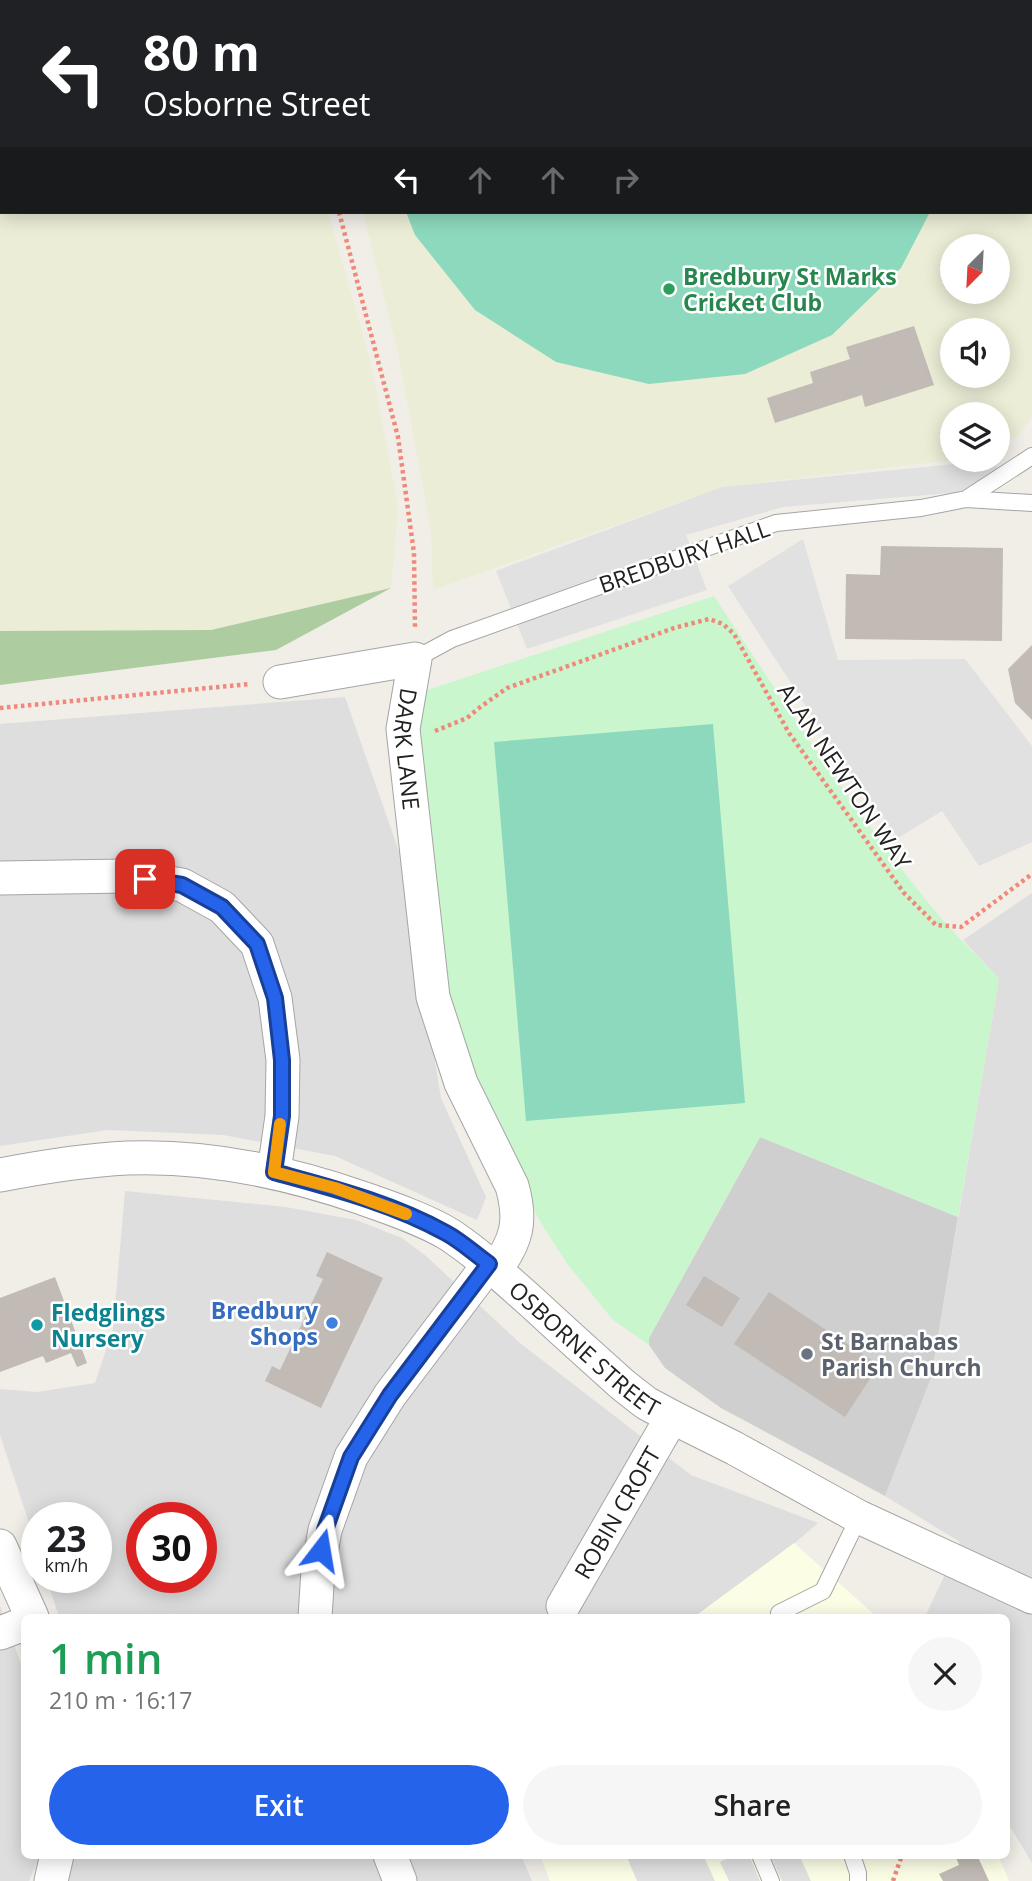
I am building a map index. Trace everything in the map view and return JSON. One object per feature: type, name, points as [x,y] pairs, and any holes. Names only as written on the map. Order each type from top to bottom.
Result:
[{"type":"street","points":[[280,682],[415,659]]},
{"type":"street","name":"DARK LANE","points":[[315,1614],[318,1570],[325,1530],[351,1457],[390,1395],[492,1267],[506,1256],[517,1225],[517,1204],[512,1186],[460,1083],[433,997],[403,729],[415,659]]},
{"type":"street","points":[[0,878],[126,876],[182,885],[222,907],[257,944],[275,998],[282,1060],[282,1116],[274,1172]]},
{"type":"street","name":"OSBORNE STREET","points":[[0,1175],[71,1163],[128,1158],[186,1160],[274,1172],[335,1188],[393,1208],[447,1234],[492,1267],[646,1403],[859,1517],[1032,1597]]},
{"type":"street","name":"ROBIN CROFT","points":[[563,1606],[672,1417]]},
{"type":"street","points":[[0,1546],[31,1614]]},
{"type":"street","points":[[0,1633],[21,1625]]},
{"type":"street","points":[[51,1881],[56,1859]]},
{"type":"street","points":[[392,1859],[400,1881]]},
{"type":"lane","name":"BREDBURY HALL","points":[[966,499],[1032,456]]},
{"type":"lane","name":"BREDBURY HALL","points":[[415,659],[452,639],[776,523],[921,508],[966,499],[1032,503]]},
{"type":"lane","points":[[780,1614],[823,1591],[859,1517]]},
{"type":"lane","points":[[762,1859],[771,1881]]},
{"type":"lane","points":[[853,1859],[858,1881]]},
{"type":"path","name":"DARK LANE","points":[[340,214],[398,437],[414,553],[415,659]]},
{"type":"path","name":"ALAN NEWTON WAY","points":[[403,729],[432,732],[452,725],[467,718],[507,688],[674,628],[709,619],[723,624],[734,634],[789,733],[904,893],[936,925],[961,927],[1032,874]]},
{"type":"path","points":[[0,708],[280,682]]},
{"type":"path","points":[[892,1881],[900,1859]]},
{"type":"shaded area","points":[[0,214],[329,214],[372,368],[398,506],[391,588],[211,630],[0,631]]},
{"type":"shaded area","points":[[363,214],[1032,214],[1032,416],[1020,434],[1010,440],[1010,402],[940,402],[940,462],[722,487],[433,590],[431,530],[398,353]]},
{"type":"shaded area","points":[[940,466],[940,472],[997,472],[998,489],[783,507],[686,535],[707,590],[527,649],[496,571],[722,487]]},
{"type":"shaded area","points":[[803,539],[838,660],[965,659],[1032,746],[1032,842],[979,866],[942,811],[898,838],[839,757],[728,586]]},
{"type":"shaded area","points":[[345,697],[402,860],[441,1098],[486,1197],[477,1220],[335,1156],[223,1135],[108,1130],[0,1146],[0,724]]},
{"type":"shaded area","points":[[1032,893],[1032,1863],[1010,1827],[1010,1614],[926,1614],[960,1542],[885,1496],[931,1378],[999,979],[963,940]]},
{"type":"shaded area","points":[[760,1137],[958,1217],[931,1378],[885,1496],[721,1408],[665,1368],[649,1345],[649,1338]]},
{"type":"shaded area","points":[[125,1191],[286,1207],[356,1220],[402,1238],[426,1256],[520,1343],[691,1475],[818,1523],[712,1614],[58,1614],[51,1593],[112,1593],[112,1502],[22,1502],[0,1435],[0,1389],[37,1392],[95,1383],[113,1329]]},
{"type":"shaded area","points":[[794,1543],[874,1614],[698,1614]]},
{"type":"shaded area","points":[[0,1606],[21,1664],[21,1859],[39,1859],[29,1881],[0,1881]]},
{"type":"shaded area","points":[[71,1859],[523,1859],[532,1881],[68,1881]]},
{"type":"shaded area","points":[[542,1859],[1000,1859],[1009,1881],[550,1881]]},
{"type":"shaded area","points":[[628,1859],[705,1859],[715,1881],[637,1881]]},
{"type":"shaded area","points":[[726,1859],[751,1859],[760,1881],[729,1881],[720,1862]]},
{"type":"shaded area","points":[[772,1859],[801,1859],[811,1881],[782,1881]]},
{"type":"green space","name":"Bredbury St Marks Cricket Club","points":[[407,214],[929,214],[901,268],[832,335],[745,374],[649,384],[556,362],[475,310],[415,235]]},
{"type":"green space","points":[[391,588],[276,650],[0,685],[0,631],[211,630]]},
{"type":"green space","points":[[714,596],[818,753],[901,868],[938,915],[999,979],[958,1217],[760,1137],[649,1338],[649,1345],[613,1320],[568,1265],[523,1191],[486,1113],[451,1004],[437,895],[417,810],[418,693]]},
{"type":"green space","points":[[713,724],[745,1103],[526,1121],[494,742]]},
{"type":"building","points":[[914,326],[934,385],[865,407],[862,395],[775,423],[767,398],[813,383],[810,372],[850,359],[846,347]]},
{"type":"building","points":[[881,546],[1003,548],[1002,641],[845,639],[846,574],[880,575]]},
{"type":"building","points":[[1032,645],[1032,720],[1015,703],[1008,669]]},
{"type":"building","name":"Bredbury Shops","points":[[327,1252],[383,1278],[321,1408],[265,1381],[272,1366],[280,1370],[323,1279],[316,1276]]},
{"type":"building","points":[[704,1276],[740,1298],[722,1327],[686,1305]]},
{"type":"building","name":"Fledglings Nursery","points":[[55,1277],[87,1363],[77,1367],[71,1353],[46,1363],[43,1356],[0,1372],[0,1298]]},
{"type":"building","name":"St Barnabas Parish Church","points":[[769,1292],[879,1365],[845,1417],[734,1344]]},
{"type":"building","points":[[957,1859],[979,1859],[989,1881],[943,1881],[939,1874],[959,1865]]},
{"type":"slow traffic","points":[[280,1124],[274,1172],[335,1188],[406,1214]]},
{"type":"place","name":"Bredbury St Marks Cricket Club","points":[[669,289]]},
{"type":"place","name":"Bredbury Shops","points":[[332,1323]]},
{"type":"place","name":"Fledglings Nursery","points":[[37,1325]]},
{"type":"place","name":"St Barnabas Parish Church","points":[[807,1354]]},
{"type":"route","points":[[145,879],[182,885],[222,907],[257,944],[275,998],[282,1060],[282,1116],[274,1172],[335,1188],[393,1208],[447,1234],[489,1264],[390,1395],[351,1457],[325,1530],[321,1550]]}]
